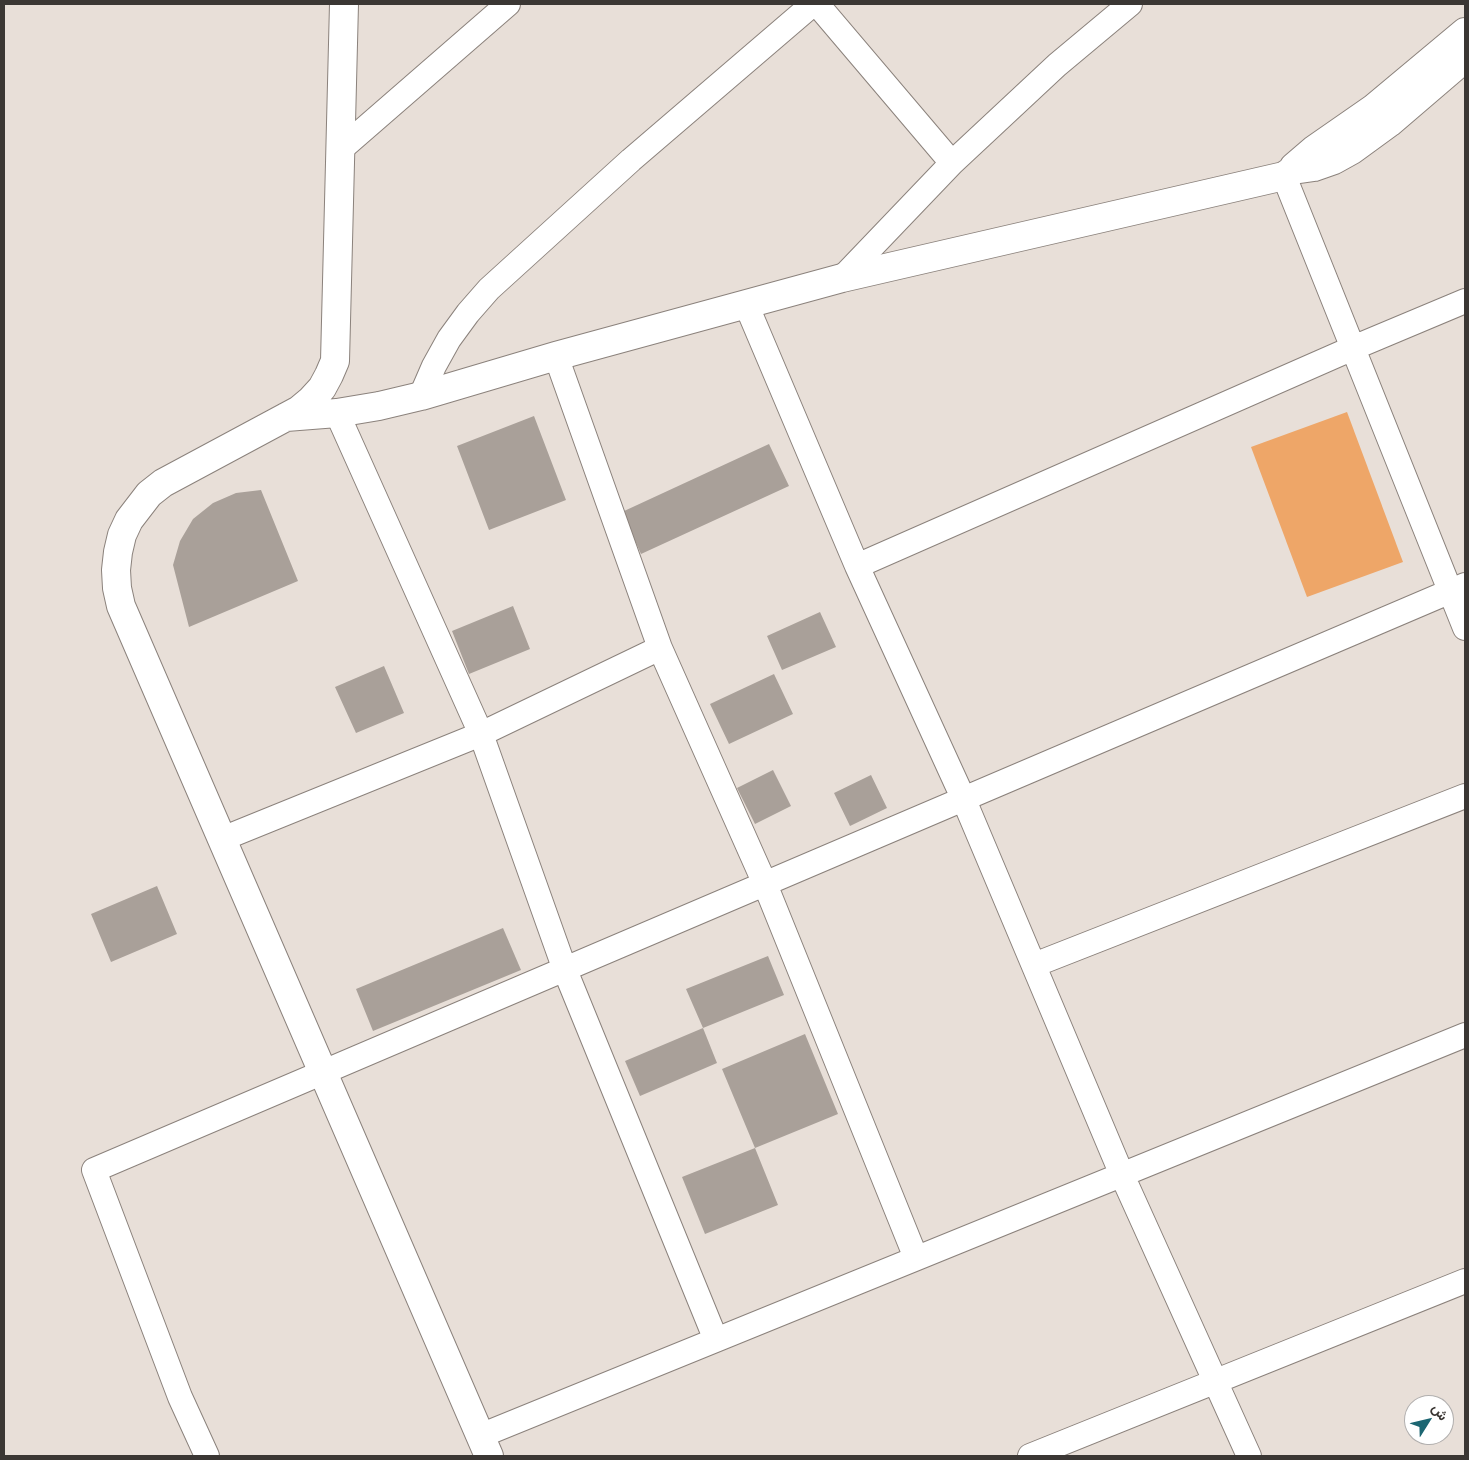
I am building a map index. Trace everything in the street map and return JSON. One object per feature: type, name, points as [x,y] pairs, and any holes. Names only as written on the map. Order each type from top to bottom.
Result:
[{"type":"street","points":[[344,4],[335,361],[330,375],[316,394],[299,410],[163,483],[149,494],[129,520],[122,535],[116,570],[117,588],[121,606],[484,1446],[716,1340],[1465,1035]]},
{"type":"street","points":[[340,150],[508,4]]},
{"type":"street","points":[[421,396],[434,366],[449,339],[489,289],[630,160],[813,4]]},
{"type":"street","points":[[817,4],[952,163]]},
{"type":"street","points":[[842,278],[952,163],[1056,65],[1130,4]]},
{"type":"street","points":[[1284,176],[1315,148],[1374,108],[1465,32]]},
{"type":"street","points":[[284,417],[337,413],[421,396],[556,356],[842,278],[1284,176],[1293,170],[1314,167],[1334,160],[1352,150],[1389,123],[1465,58]]},
{"type":"street","points":[[1284,176],[1352,348],[1458,589],[1465,628]]},
{"type":"street","points":[[857,566],[1352,348],[1465,301]]},
{"type":"street","points":[[746,304],[857,566],[964,800],[1122,1175],[1249,1456]]},
{"type":"street","points":[[556,356],[660,648],[765,884],[916,1258]]},
{"type":"street","points":[[337,413],[481,734],[565,970],[716,1340]]},
{"type":"street","points":[[207,1456],[180,1397],[94,1170],[1458,589]]},
{"type":"street","points":[[222,839],[481,734],[660,648]]},
{"type":"street","points":[[1034,965],[1465,796]]},
{"type":"street","points":[[1030,1456],[1465,1281]]},
{"type":"shaded area","points":[[1347,412],[1403,562],[1307,597],[1251,447]]},
{"type":"building","points":[[534,416],[566,500],[489,530],[457,446]]},
{"type":"building","points":[[769,444],[789,486],[641,554],[622,512]]},
{"type":"building","points":[[261,490],[298,581],[189,627],[173,565],[180,541],[193,519],[213,503],[236,493]]},
{"type":"building","points":[[513,606],[530,649],[469,674],[452,631]]},
{"type":"building","points":[[820,612],[836,647],[782,670],[767,636]]},
{"type":"building","points":[[384,666],[404,713],[356,733],[335,687]]},
{"type":"building","points":[[774,674],[793,714],[729,744],[710,704]]},
{"type":"building","points":[[773,770],[791,806],[755,824],[737,788]]},
{"type":"building","points":[[871,775],[887,808],[850,826],[834,793]]},
{"type":"building","points":[[157,886],[177,934],[111,962],[91,914]]},
{"type":"building","points":[[503,928],[521,970],[373,1031],[356,989]]},
{"type":"building","points":[[768,956],[784,995],[703,1028],[686,989]]},
{"type":"building","points":[[703,1028],[717,1063],[640,1096],[625,1061]]},
{"type":"building","points":[[805,1034],[838,1114],[755,1148],[722,1069]]},
{"type":"building","points":[[755,1148],[778,1205],[705,1234],[682,1177]]}]
